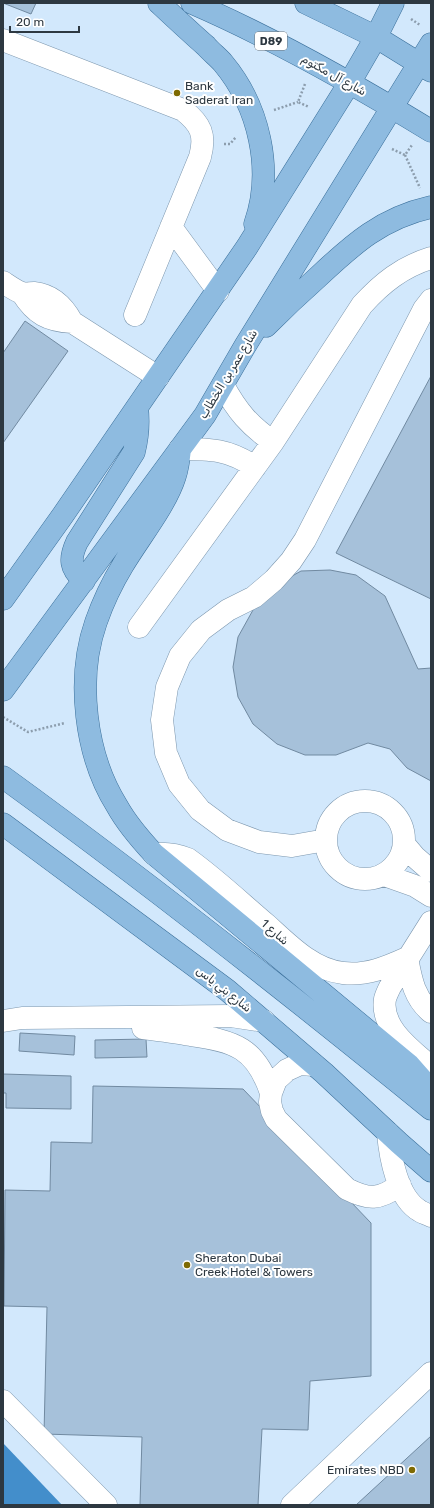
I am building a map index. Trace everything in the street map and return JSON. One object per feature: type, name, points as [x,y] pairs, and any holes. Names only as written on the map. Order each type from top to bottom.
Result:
[{"type":"main road","points":[[159,3],[223,63],[240,88],[254,116],[262,149],[263,182],[258,215],[247,247]]},
{"type":"main road","name":"شارع آل مكتوم","points":[[192,3],[254,32],[350,82],[431,131]]},
{"type":"main road","points":[[306,3],[376,36],[425,68]]},
{"type":"main road","points":[[3,599],[63,515],[247,247],[350,82],[393,3]]},
{"type":"main road","name":"شارع عمر بن الخطاب","points":[[3,690],[205,415],[245,346],[392,108],[425,68],[431,44]]},
{"type":"main road","points":[[245,346],[358,240],[380,226],[404,215],[431,207]]},
{"type":"main road","points":[[84,581],[76,573],[72,563],[72,552],[134,452],[138,438],[139,422],[137,407]]},
{"type":"main road","points":[[180,449],[175,477],[170,490],[122,566],[107,593],[95,623],[88,654],[85,686],[87,718],[92,748],[102,778],[116,805],[133,831],[154,854],[409,1065],[431,1090]]},
{"type":"main road","points":[[3,571],[63,515]]},
{"type":"main road","points":[[3,776],[207,931],[329,1026],[431,1109]]},
{"type":"main road","name":"شارع بني ياس","points":[[3,824],[227,990],[314,1065],[431,1171]]},
{"type":"street","points":[[3,40],[183,110],[194,118],[201,130],[204,144],[200,157],[134,315]]},
{"type":"street","points":[[171,227],[218,291]]},
{"type":"street","points":[[139,627],[273,442],[362,305],[378,288],[398,273],[419,262],[431,258]]},
{"type":"street","points":[[3,282],[22,293],[29,304],[43,315],[60,322],[72,322],[158,377]]},
{"type":"street","points":[[326,840],[292,846],[258,842],[227,830],[200,810],[179,784],[166,753],[162,720],[167,687],[180,656],[201,630],[228,610],[254,597],[274,580],[291,561],[305,540],[424,309],[431,300]]},
{"type":"street","points":[[223,385],[238,410],[247,421],[258,432],[273,442]]},
{"type":"street","points":[[180,449],[214,450],[229,453],[243,459],[255,467]]},
{"type":"street","points":[[367,801],[379,804],[390,810],[399,820],[404,831],[404,844],[401,856],[394,867],[384,875],[371,879],[358,879],[345,874],[335,865],[328,854],[326,840],[328,828],[334,816],[343,808],[354,802],[367,801]]},
{"type":"street","points":[[404,844],[415,857],[431,871]]},
{"type":"street","name":"شارع 1","points":[[154,854],[165,853],[188,859],[300,953],[327,969],[343,974],[360,974],[376,971],[407,958]]},
{"type":"street","points":[[384,875],[415,886],[431,896]]},
{"type":"street","points":[[431,922],[407,958],[390,987],[385,999],[385,1010],[388,1022],[394,1032],[431,1067]]},
{"type":"street","points":[[407,958],[413,988],[424,1006],[431,1012]]},
{"type":"street","points":[[3,1021],[22,1018],[231,1016],[264,1021]]},
{"type":"street","points":[[74,1017],[212,1038],[229,1042],[244,1050],[256,1062],[266,1077],[271,1093]]},
{"type":"street","points":[[314,1065],[300,1064],[287,1070],[276,1080],[271,1093],[270,1102],[276,1119],[347,1189],[360,1196],[375,1197],[390,1193],[400,1186]]},
{"type":"street","points":[[388,1133],[391,1160],[400,1186],[408,1199],[418,1210],[431,1216]]},
{"type":"street","points":[[292,1505],[431,1373]]},
{"type":"street","points":[[3,1401],[106,1505]]},
{"type":"path","points":[[3,717],[28,732],[87,718]]},
{"type":"water","points":[[3,1443],[62,1505],[3,1505]]},
{"type":"building","points":[[3,3],[36,3],[31,14]]},
{"type":"building","points":[[25,321],[68,351],[3,443],[3,353]]},
{"type":"building","points":[[431,376],[431,599],[336,553]]},
{"type":"building","points":[[330,570],[356,575],[385,596],[418,669],[431,668],[431,781],[407,768],[390,749],[368,743],[336,755],[305,755],[277,744],[253,724],[238,697],[233,667],[238,637],[253,610],[278,584],[301,571]]},
{"type":"building","points":[[20,1033],[75,1036],[74,1055],[19,1051]]},
{"type":"building","points":[[146,1039],[147,1057],[95,1058],[95,1040]]},
{"type":"building","points":[[3,1074],[71,1076],[71,1109],[6,1108],[6,1093],[3,1093]]},
{"type":"building","name":"Sheraton Dubai Creek Hotel & Towers","points":[[93,1086],[243,1089],[371,1223],[371,1376],[310,1381],[308,1430],[262,1429],[258,1505],[140,1505],[142,1437],[44,1434],[47,1307],[4,1306],[5,1190],[50,1191],[51,1142],[92,1143]]},
{"type":"building","name":"Emirates NBD","points":[[431,1436],[431,1505],[356,1505]]},
{"type":"place","name":"Bank Saderat Iran","points":[[177,93]]},
{"type":"place","name":"Sheraton Dubai Creek Hotel & Towers","points":[[187,1265]]},
{"type":"place","name":"Emirates NBD","points":[[412,1470]]}]
